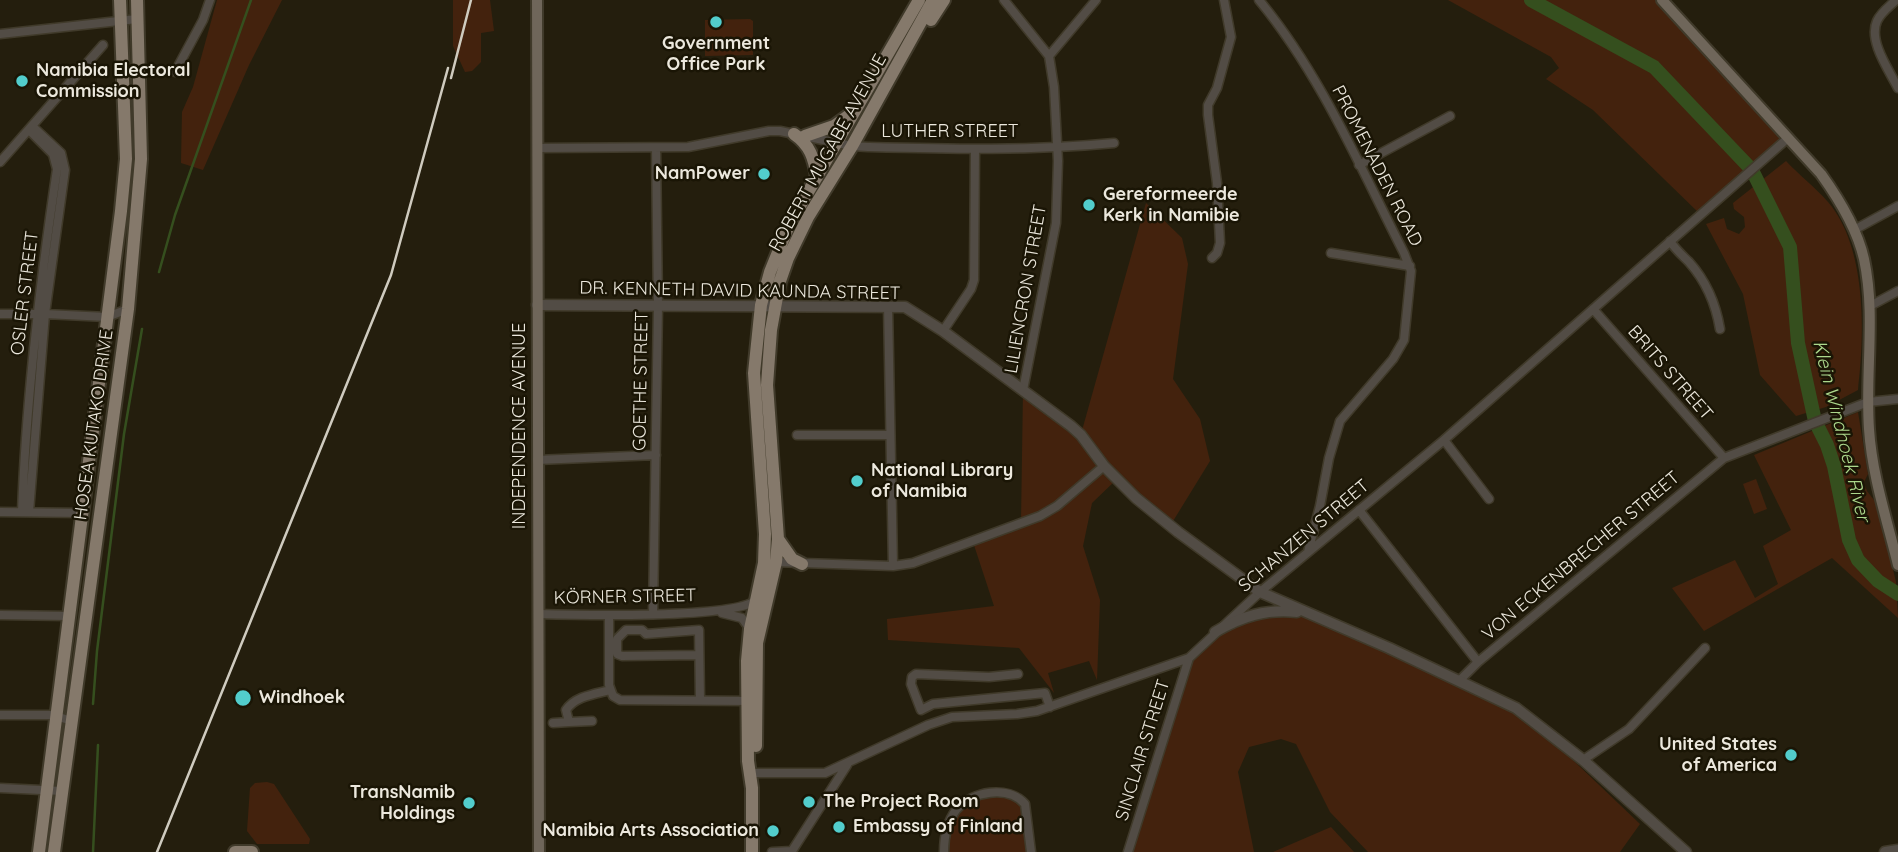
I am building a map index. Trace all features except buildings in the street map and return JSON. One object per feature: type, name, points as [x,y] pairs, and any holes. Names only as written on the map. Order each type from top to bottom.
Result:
[{"type":"main road","name":"HOSEA KUTAKO DRIVE","points":[[39,852],[126,159],[120,0]]},
{"type":"main road","name":"HOSEA KUTAKO DRIVE","points":[[54,852],[128,309],[141,159],[137,0]]},
{"type":"main road","name":"INDEPENDENCE AVENUE","points":[[537,0],[539,852]]},
{"type":"main road","name":"ROBERT MUGABE AVENUE","points":[[751,701],[757,643],[778,539],[767,385],[770,272],[785,235],[919,0]]},
{"type":"main road","name":"ROBERT MUGABE AVENUE","points":[[752,852],[750,629],[762,575],[765,512],[754,373],[768,305],[796,241],[933,0]]},
{"type":"main road","points":[[877,97],[888,90],[944,0]]},
{"type":"main road","points":[[1662,0],[1821,174],[1836,195],[1854,230],[1864,256],[1870,306],[1868,402],[1871,451],[1898,565]]},
{"type":"main road","points":[[817,178],[814,159],[800,135],[834,126],[856,111]]},
{"type":"main road","points":[[770,587],[775,576],[799,564],[789,556],[778,539]]},
{"type":"main road","points":[[235,852],[253,852]]},
{"type":"street","points":[[175,72],[210,0]]},
{"type":"street","name":"LILIENCRON STREET","points":[[1004,0],[1049,57],[1058,148],[1056,223],[1023,390]]},
{"type":"street","points":[[1049,57],[1096,0]]},
{"type":"street","points":[[1212,258],[1220,243],[1217,183],[1208,105],[1217,88],[1231,37],[1224,0]]},
{"type":"street","name":"PROMENADEN ROAD","points":[[1259,0],[1308,67],[1410,266],[1404,340],[1393,359],[1340,421],[1329,457],[1308,552]]},
{"type":"street","points":[[1896,0],[1880,15],[1874,31],[1898,88]]},
{"type":"street","points":[[0,34],[137,19]]},
{"type":"street","points":[[0,162],[103,45]]},
{"type":"street","points":[[1359,165],[1450,116]]},
{"type":"street","name":"OSLER STREET","points":[[26,512],[24,464],[57,164],[48,148],[30,128]]},
{"type":"street","name":"LUTHER STREET","points":[[538,148],[688,147],[769,131],[852,146],[975,150],[1058,148],[1114,143]]},
{"type":"street","name":"SCHANZEN STREET","points":[[753,774],[825,773],[928,725],[952,717],[1017,715],[1050,707],[1189,658],[1260,592],[1444,440],[1788,138]]},
{"type":"street","name":"GOETHE STREET","points":[[653,613],[656,149]]},
{"type":"street","points":[[943,331],[971,289],[974,280],[975,150]]},
{"type":"street","points":[[1854,230],[1898,206]]},
{"type":"street","points":[[1670,241],[1691,264],[1707,290],[1717,311],[1720,329]]},
{"type":"street","points":[[1331,253],[1410,266]]},
{"type":"street","points":[[1870,306],[1898,291]]},
{"type":"street","name":"DR. KENNETH DAVID KAUNDA STREET","points":[[537,305],[905,307],[943,331],[1081,435],[1104,466],[1136,498],[1178,533],[1260,592],[1517,708],[1583,760],[1686,852]]},
{"type":"street","points":[[888,306],[893,566]]},
{"type":"street","points":[[0,314],[107,317],[128,309]]},
{"type":"street","name":"BRITS STREET","points":[[1593,309],[1724,458]]},
{"type":"street","points":[[1868,402],[1898,399]]},
{"type":"street","name":"VON ECKENBRECHER STREET","points":[[1460,680],[1478,662],[1724,458],[1868,402]]},
{"type":"street","points":[[797,435],[890,435]]},
{"type":"street","points":[[1444,440],[1489,499]]},
{"type":"street","points":[[537,460],[656,455]]},
{"type":"street","points":[[762,575],[766,567],[775,562],[893,566],[924,560],[1040,516],[1057,506],[1104,466]]},
{"type":"street","name":"PROMENADEN ROAD","points":[[1320,506],[1321,523],[1328,535]]},
{"type":"street","points":[[1359,510],[1478,662]]},
{"type":"street","points":[[0,512],[83,513]]},
{"type":"street","name":"KÖRNER STREET","points":[[538,614],[713,612],[744,608],[757,600]]},
{"type":"street","name":"KÖRNER STREET","points":[[713,612],[742,618],[750,629]]},
{"type":"street","points":[[1215,632],[1259,613],[1304,613]]},
{"type":"street","points":[[0,615],[69,616]]},
{"type":"street","points":[[609,615],[612,693],[620,700],[751,701]]},
{"type":"street","points":[[699,655],[622,656],[617,654],[617,639],[626,630],[642,630],[646,634],[699,630],[700,701]]},
{"type":"street","points":[[1583,760],[1629,729],[1705,648]]},
{"type":"street","name":"SINCLAIR STREET","points":[[1128,852],[1189,658]]},
{"type":"street","points":[[928,725],[911,684],[914,675],[989,677],[1018,674]]},
{"type":"street","points":[[569,722],[566,710],[570,705],[582,698],[612,693]]},
{"type":"street","points":[[921,710],[933,704],[1045,693],[1050,707]]},
{"type":"street","points":[[1,715],[57,716],[72,721]]},
{"type":"street","points":[[553,723],[592,721]]},
{"type":"street","points":[[772,852],[793,852],[847,765]]},
{"type":"street","points":[[0,788],[62,791]]},
{"type":"street","points":[[944,852],[948,828],[957,809],[968,800],[1005,792],[1014,794],[1025,804],[1031,852]]},
{"type":"street","points":[[1885,852],[1898,850]]},
{"type":"shaded area","points":[[217,0],[282,0],[249,65],[203,170],[181,163],[182,112],[193,87]]},
{"type":"shaded area","points":[[453,0],[490,0],[494,31],[481,33],[481,62],[472,71],[465,72],[453,46]]},
{"type":"shaded area","points":[[1448,0],[1661,0],[1788,138],[1701,215],[1593,110],[1546,79],[1559,68],[1551,57]]},
{"type":"shaded area","points":[[705,20],[753,21],[753,55],[705,56]]},
{"type":"shaded area","points":[[1786,161],[1828,202],[1841,221],[1856,267],[1862,318],[1858,390],[1826,407],[1796,416],[1760,375],[1743,294],[1706,224],[1724,218],[1727,229],[1739,234],[1745,227],[1744,217],[1734,209],[1733,203]]},
{"type":"shaded area","points":[[1146,203],[1182,238],[1188,264],[1173,379],[1200,419],[1210,461],[1170,526],[1117,479],[1092,503],[1083,546],[1100,600],[1097,680],[1089,661],[1048,673],[1054,693],[1019,648],[888,640],[887,619],[994,606],[973,542],[1021,523],[1023,390],[1081,434]]},
{"type":"shaded area","points":[[1858,412],[1868,474],[1864,482],[1877,504],[1896,582],[1898,618],[1832,558],[1704,631],[1672,588],[1735,560],[1755,598],[1778,584],[1763,546],[1791,530],[1754,455]]},
{"type":"shaded area","points":[[1756,479],[1767,509],[1754,514],[1743,484]]},
{"type":"shaded area","points":[[1259,613],[1304,613],[1504,700],[1555,743],[1640,824],[1620,852],[1368,852],[1330,812],[1296,744],[1281,739],[1249,747],[1238,772],[1254,852],[1128,852],[1189,658],[1215,632]]},
{"type":"shaded area","points":[[255,783],[274,784],[310,839],[309,844],[257,844],[247,831],[250,788]]},
{"type":"shaded area","points":[[991,793],[1020,799],[1031,852],[944,852],[944,841],[957,809]]},
{"type":"shaded area","points":[[1331,827],[1354,852],[1273,852]]},
{"type":"waterway","points":[[159,272],[175,215],[251,0]]},
{"type":"waterway","name":"Klein Windhoek River","points":[[1531,0],[1654,67],[1752,170],[1790,247],[1798,343],[1815,421],[1834,466],[1849,540],[1858,560],[1878,581],[1898,594]]},
{"type":"waterway","points":[[93,704],[124,434],[142,329]]},
{"type":"waterway","points":[[93,852],[98,745]]},
{"type":"railway","points":[[451,78],[471,0]]},
{"type":"railway","points":[[157,852],[391,275],[448,68]]},
{"type":"place","name":"Government Office Park","points":[[716,22]]},
{"type":"place","name":"Namibia Electoral Commission","points":[[22,81]]},
{"type":"place","name":"NamPower","points":[[764,174]]},
{"type":"place","name":"Gereformeerde Kerk in Namibie","points":[[1089,205]]},
{"type":"place","name":"National Library of Namibia","points":[[857,481]]},
{"type":"place","name":"Windhoek","points":[[243,698]]},
{"type":"place","name":"United States of America","points":[[1791,755]]},
{"type":"place","name":"The Project Room","points":[[809,802]]},
{"type":"place","name":"TransNamib Holdings","points":[[469,803]]},
{"type":"place","name":"Embassy of Finland","points":[[839,827]]},
{"type":"place","name":"Namibia Arts Association","points":[[773,831]]}]
